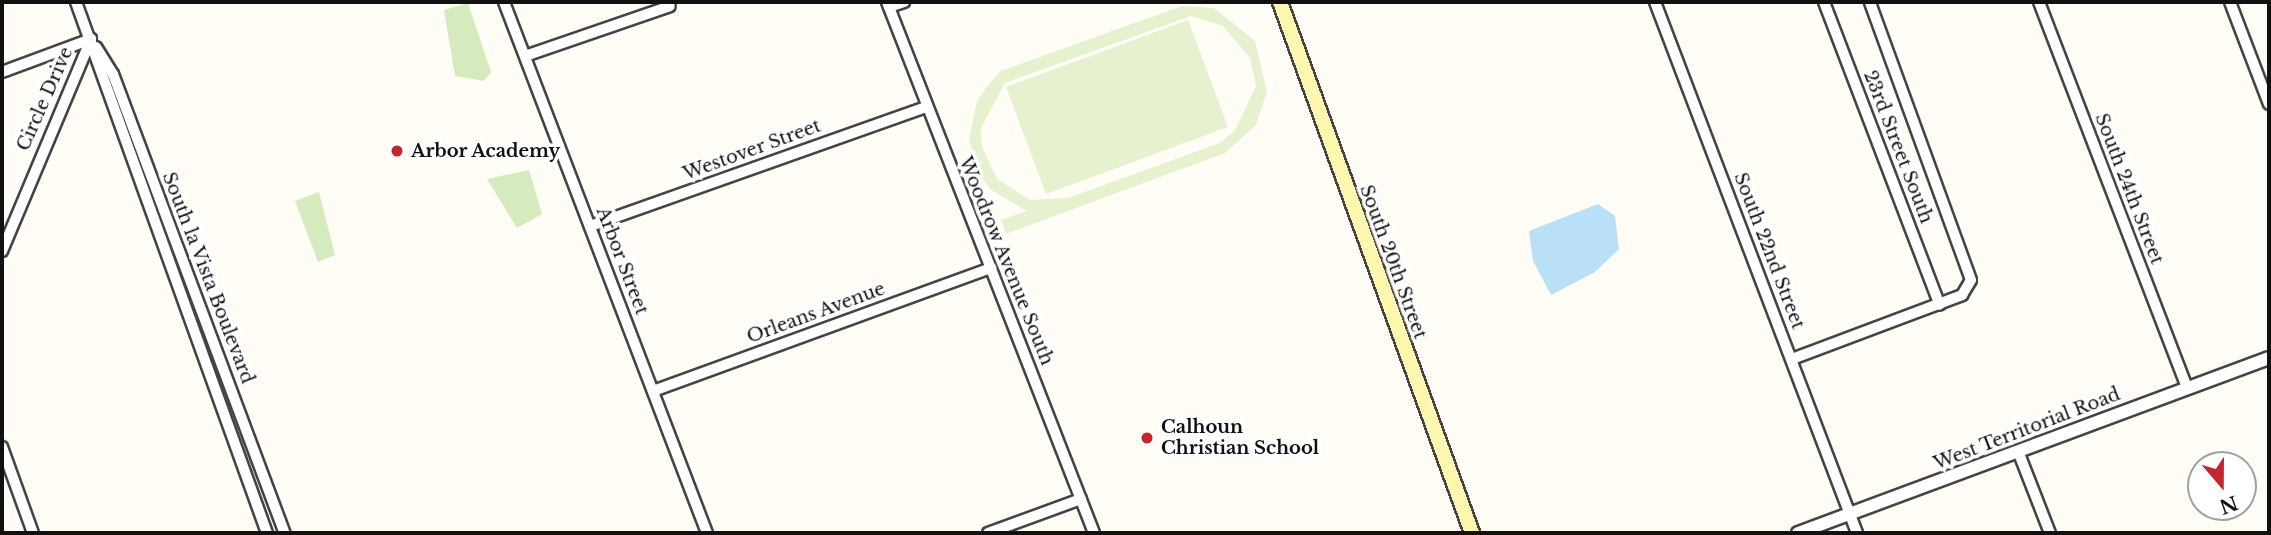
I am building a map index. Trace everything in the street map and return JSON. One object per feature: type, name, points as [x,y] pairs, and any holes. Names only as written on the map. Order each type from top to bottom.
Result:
[{"type":"main road","name":"South 20th Street","points":[[1280,2],[1472,533]]},
{"type":"street","name":"South la Vista Boulevard","points":[[76,2],[267,533]]},
{"type":"street","name":"Arbor Street","points":[[504,2],[707,533]]},
{"type":"street","points":[[888,4],[904,2]]},
{"type":"street","name":"South 22nd Street","points":[[1655,2],[1857,533]]},
{"type":"street","name":"23rd Street South","points":[[1824,2],[1940,305],[1962,296],[1970,279],[1966,254],[1870,2]]},
{"type":"street","name":"South 24th Street","points":[[2039,2],[2187,388]]},
{"type":"street","points":[[2230,2],[2269,104]]},
{"type":"street","name":"Woodrow Avenue South","points":[[888,4],[1094,533]]},
{"type":"street","points":[[525,56],[670,6]]},
{"type":"street","name":"South la Vista Boulevard","points":[[91,39],[113,74],[285,533]]},
{"type":"street","points":[[2,72],[91,39]]},
{"type":"street","name":"Circle Drive","points":[[2,251],[91,39]]},
{"type":"street","name":"Westover Street","points":[[590,226],[926,107]]},
{"type":"street","name":"Orleans Avenue","points":[[653,391],[991,268]]},
{"type":"street","points":[[1792,359],[1940,305]]},
{"type":"street","name":"West Territorial Road","points":[[1798,533],[2269,358]]},
{"type":"street","points":[[2,447],[33,533]]},
{"type":"street","points":[[2018,451],[2050,533]]},
{"type":"street","points":[[988,533],[1081,499]]},
{"type":"green space","points":[[468,3],[491,72],[484,81],[455,76],[444,10]]},
{"type":"green space","points":[[1182,6],[1214,8],[1255,41],[1267,92],[1256,125],[1225,153],[1006,234],[1001,220],[1027,211],[991,190],[979,174],[969,139],[977,101],[1001,71]],"holes":[[[1191,16],[1223,26],[1250,58],[1256,86],[1235,130],[1220,143],[1068,198],[1030,200],[997,179],[982,147],[981,128],[1005,83]]]},
{"type":"green space","points":[[1188,20],[1228,127],[1046,194],[1006,87]]},
{"type":"green space","points":[[529,170],[542,214],[517,228],[487,179]]},
{"type":"green space","points":[[319,192],[335,255],[318,262],[295,201]]},
{"type":"water","points":[[1598,204],[1615,216],[1619,249],[1595,272],[1551,295],[1533,261],[1529,231]]},
{"type":"place","name":"Arbor Academy","points":[[397,151]]},
{"type":"place","name":"Calhoun Christian School","points":[[1147,438]]}]
